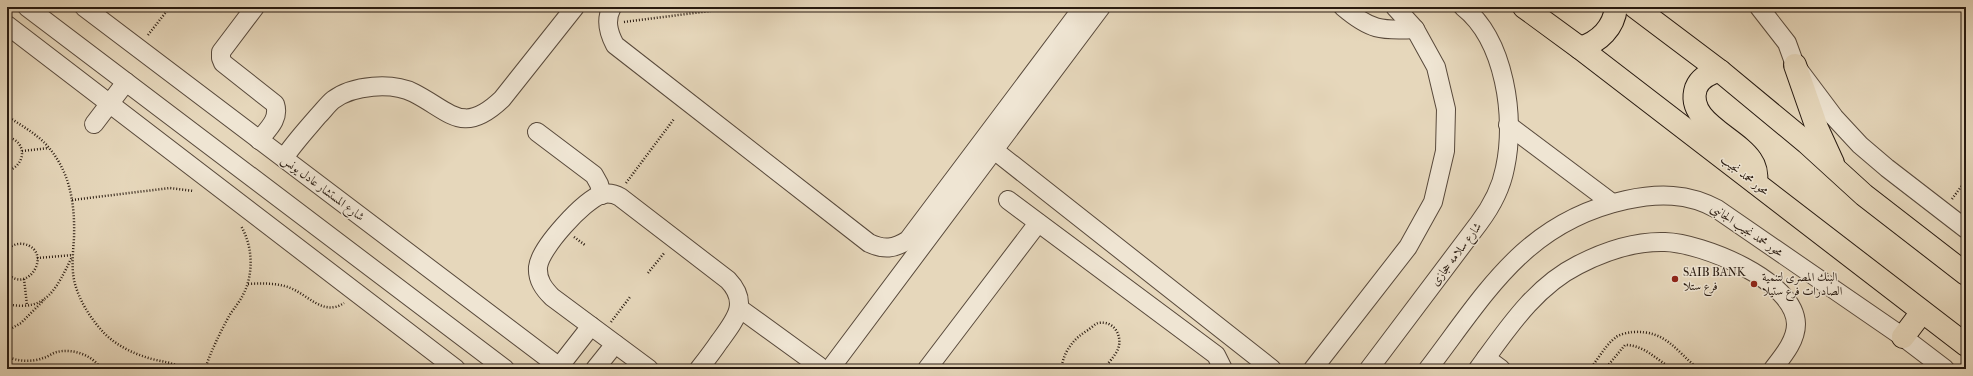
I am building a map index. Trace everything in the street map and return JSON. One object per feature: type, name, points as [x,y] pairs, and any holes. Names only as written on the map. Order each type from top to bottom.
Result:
[{"type":"main road","name":"محور محمد نجيب","points":[[1524,7],[1580,48],[1966,345]]},
{"type":"main road","points":[[1580,48],[1597,40],[1604,34],[1614,18],[1616,7]]},
{"type":"main road","points":[[1635,7],[1720,71],[1864,195],[1966,274]]},
{"type":"main road","points":[[1795,65],[1817,128],[1837,171]]},
{"type":"main road","points":[[1720,71],[1707,75],[1697,86],[1694,99],[1695,106],[1702,117],[1751,159],[1756,170],[1756,183]]},
{"type":"main road","points":[[1903,337],[1922,312]]},
{"type":"street","points":[[27,7],[505,369]]},
{"type":"street","name":"شارع المستشار عادل يونس","points":[[84,7],[561,368]]},
{"type":"street","points":[[255,7],[221,52],[221,58],[223,63],[275,104],[277,110],[276,117],[259,140]]},
{"type":"street","points":[[284,158],[294,142],[333,100],[359,89],[386,86],[413,93],[453,117],[471,118],[489,112],[502,99],[575,7]]},
{"type":"street","points":[[610,15],[613,40],[624,52],[869,243],[879,248],[889,248],[899,246],[908,240],[1083,7]]},
{"type":"street","points":[[739,308],[825,368],[994,150],[1101,7]]},
{"type":"street","points":[[1343,7],[1359,21],[1387,31],[1415,29]]},
{"type":"street","points":[[1313,369],[1408,247],[1434,202],[1445,151],[1446,109],[1436,68],[1415,29],[1394,7]]},
{"type":"street","points":[[1463,7],[1473,15],[1483,29],[1498,60],[1506,94],[1508,125],[1612,203]]},
{"type":"street","points":[[1759,7],[1787,43]]},
{"type":"street","points":[[1777,7],[1779,24],[1795,65],[1834,117],[1860,145],[1942,212],[1966,229]]},
{"type":"street","points":[[7,25],[456,369]]},
{"type":"street","points":[[94,124],[126,82]]},
{"type":"street","name":"شارع سلامه حجازى","points":[[1369,369],[1488,211],[1498,191],[1505,169],[1508,125]]},
{"type":"street","points":[[537,132],[594,175],[599,184],[609,195],[675,240],[728,280],[737,292],[739,308],[733,322],[699,369]]},
{"type":"street","points":[[994,150],[1272,369]]},
{"type":"street","points":[[609,195],[578,212],[564,225],[542,256],[538,268],[539,279],[544,289],[649,369]]},
{"type":"street","name":"محور محمد نجيب الجانبى","points":[[1612,203],[1634,198],[1668,195],[1686,197],[1706,202],[1903,337],[1945,369]]},
{"type":"street","points":[[1008,200],[1216,355],[1223,369]]},
{"type":"street","points":[[1428,369],[1504,271],[1518,256],[1534,242],[1569,219],[1612,203]]},
{"type":"street","points":[[927,369],[1038,223]]},
{"type":"street","points":[[1500,369],[1482,364],[1533,298],[1556,278],[1577,265],[1611,250],[1640,243],[1666,242],[1690,246],[1727,257],[1750,270],[1781,293],[1792,307],[1796,324],[1793,341],[1773,369]]},
{"type":"street","points":[[561,368],[603,334]]},
{"type":"street","points":[[595,369],[603,334]]},
{"type":"path","points":[[138,48],[170,7]]},
{"type":"path","points":[[610,15],[741,7]]},
{"type":"path","points":[[7,116],[37,136],[50,148],[64,170],[72,200],[75,284],[82,302],[105,333],[119,345],[136,354],[166,361],[183,369]]},
{"type":"path","points":[[609,195],[674,119]]},
{"type":"path","points":[[7,137],[18,142],[22,151],[22,156],[17,166],[7,171]]},
{"type":"path","points":[[22,151],[50,148]]},
{"type":"path","points":[[1942,212],[1966,180]]},
{"type":"path","points":[[72,200],[170,188],[188,189],[200,192]]},
{"type":"path","points":[[205,369],[219,334],[241,300],[248,284],[251,266],[250,248],[238,221]]},
{"type":"path","points":[[648,273],[675,240]]},
{"type":"path","points":[[7,250],[15,244],[26,244],[35,251],[37,258],[36,268],[33,273],[24,278],[14,278],[7,273]]},
{"type":"path","points":[[37,258],[73,255]]},
{"type":"path","points":[[7,331],[21,323],[54,292],[73,255]]},
{"type":"path","points":[[24,278],[27,305]]},
{"type":"path","points":[[248,284],[262,282],[289,287],[301,293],[319,306],[327,308],[343,304],[356,293]]},
{"type":"path","points":[[603,334],[630,297]]},
{"type":"path","points":[[7,304],[27,305],[44,300]]},
{"type":"path","points":[[1061,369],[1065,354],[1071,344],[1079,335],[1098,323],[1109,324],[1117,330],[1120,340],[1118,350],[1104,369]]},
{"type":"path","points":[[1590,369],[1616,336],[1628,332],[1654,334],[1667,340],[1677,348],[1685,359],[1699,369]]},
{"type":"path","points":[[1605,369],[1620,349],[1625,345],[1632,345],[1643,348],[1652,354],[1659,362],[1673,369]]},
{"type":"path","points":[[7,356],[26,361],[43,359],[57,352],[73,351],[87,356],[101,369]]},
{"type":"place","name":"SAIB BANK فرع ستلا","points":[[1675,279]]},
{"type":"place","name":"البنك المصرى لتنمية الصادرات فرع ستيلا","points":[[1754,284]]}]
